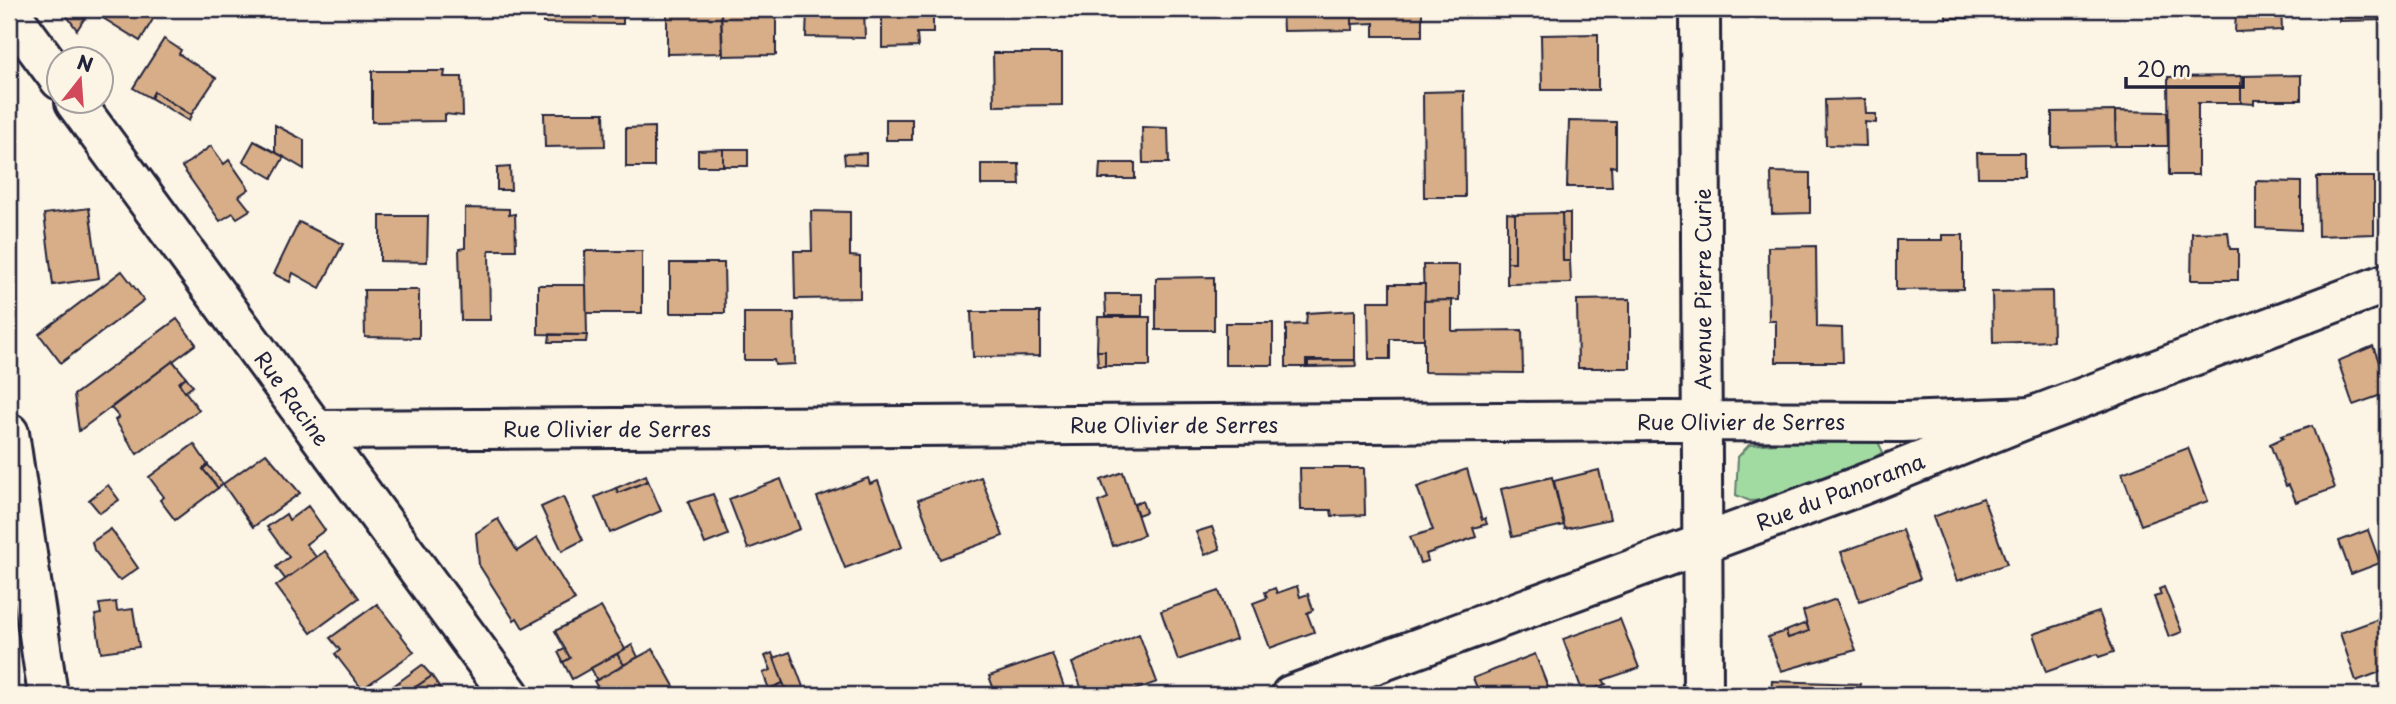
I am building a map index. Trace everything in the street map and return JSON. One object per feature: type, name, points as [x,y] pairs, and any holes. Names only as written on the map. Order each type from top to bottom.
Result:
[{"type":"street","name":"Avenue Pierre Curie","points":[[1700,9],[1703,695]]},
{"type":"street","points":[[9,11],[46,61]]},
{"type":"street","name":"Rue Racine","points":[[85,116],[510,695]]},
{"type":"street","name":"Rue du Panorama","points":[[1292,695],[1859,486],[2031,417],[2387,284]]},
{"type":"street","name":"Rue Olivier de Serres","points":[[316,430],[1902,422],[2031,417]]},
{"type":"street","points":[[9,433],[48,695]]},
{"type":"green space","points":[[1875,436],[1883,452],[1875,457],[1763,500],[1750,501],[1736,495],[1738,457],[1749,445]]},
{"type":"building","points":[[62,9],[159,9],[140,41],[90,10],[77,30]]},
{"type":"building","points":[[543,9],[623,9],[623,24],[543,23]]},
{"type":"building","points":[[667,9],[721,9],[722,53],[667,54]]},
{"type":"building","points":[[721,9],[776,9],[776,55],[723,56]]},
{"type":"building","points":[[807,9],[864,9],[865,38],[806,37]]},
{"type":"building","points":[[882,9],[933,9],[933,33],[917,33],[918,47],[882,48]]},
{"type":"building","points":[[1227,9],[1282,9],[1282,12],[1227,13]]},
{"type":"building","points":[[1282,9],[1352,9],[1353,30],[1283,31]]},
{"type":"building","points":[[1352,9],[1422,9],[1422,36],[1374,36],[1374,23],[1352,24]]},
{"type":"building","points":[[1946,9],[1971,9],[1970,18],[1946,18]]},
{"type":"building","points":[[2080,9],[2148,9],[2148,12],[2080,13]]},
{"type":"building","points":[[2196,9],[2281,9],[2282,30],[2235,32],[2236,11],[2196,13]]},
{"type":"building","points":[[2339,9],[2387,9],[2387,20],[2339,21]]},
{"type":"building","points":[[1598,34],[1598,90],[1542,90],[1541,35]]},
{"type":"building","points":[[164,39],[181,50],[179,54],[216,78],[191,115],[154,92],[151,98],[133,88]]},
{"type":"building","points":[[993,53],[1062,53],[1062,105],[994,106]]},
{"type":"building","points":[[372,71],[445,71],[444,77],[462,77],[463,116],[445,114],[445,121],[372,122]]},
{"type":"building","points":[[2301,75],[2301,100],[2254,100],[2254,104],[2241,103],[2241,76]]},
{"type":"building","points":[[2241,76],[2241,103],[2198,103],[2198,175],[2169,175],[2168,77]]},
{"type":"building","points":[[1464,91],[1465,197],[1424,197],[1423,92]]},
{"type":"building","points":[[154,92],[191,115],[189,121],[151,98]]},
{"type":"building","points":[[1865,99],[1866,114],[1876,114],[1876,123],[1865,122],[1866,146],[1826,145],[1825,100]]},
{"type":"building","points":[[2115,111],[2116,146],[2052,147],[2052,112]]},
{"type":"building","points":[[2115,111],[2167,112],[2168,146],[2116,146]]},
{"type":"building","points":[[544,113],[604,113],[605,146],[545,147]]},
{"type":"building","points":[[886,119],[912,119],[912,140],[886,140]]},
{"type":"building","points":[[1569,121],[1616,122],[1616,167],[1611,166],[1612,187],[1567,187]]},
{"type":"building","points":[[275,125],[304,140],[304,169],[275,152]]},
{"type":"building","points":[[654,127],[654,167],[626,167],[626,128]]},
{"type":"building","points":[[1142,127],[1168,128],[1169,163],[1143,163]]},
{"type":"building","points":[[254,141],[284,157],[272,178],[243,161]]},
{"type":"building","points":[[211,146],[224,164],[229,160],[249,189],[239,196],[250,210],[237,218],[233,213],[220,221],[182,167]]},
{"type":"building","points":[[723,149],[723,166],[698,166],[698,150]]},
{"type":"building","points":[[723,149],[748,149],[748,166],[723,166]]},
{"type":"building","points":[[866,153],[866,165],[845,164],[844,154]]},
{"type":"building","points":[[1977,153],[2024,153],[2024,177],[1978,177]]},
{"type":"building","points":[[1100,163],[1135,163],[1135,179],[1099,179]]},
{"type":"building","points":[[981,164],[1019,164],[1020,185],[981,185]]},
{"type":"building","points":[[510,167],[511,190],[497,190],[497,168]]},
{"type":"building","points":[[1771,172],[1810,173],[1810,213],[1772,214]]},
{"type":"building","points":[[2317,177],[2374,177],[2374,234],[2318,236]]},
{"type":"building","points":[[2256,181],[2301,182],[2301,230],[2256,228]]},
{"type":"building","points":[[89,208],[99,278],[53,285],[44,214]]},
{"type":"building","points":[[465,208],[509,209],[509,215],[515,214],[516,250],[489,250],[490,320],[461,320],[459,249],[465,248]]},
{"type":"building","points":[[811,211],[850,212],[850,256],[860,257],[860,298],[795,299],[794,251],[812,251]]},
{"type":"building","points":[[1507,213],[1515,214],[1515,262],[1507,262]]},
{"type":"building","points":[[1562,213],[1570,213],[1570,261],[1563,261]]},
{"type":"building","points":[[1562,213],[1563,261],[1570,261],[1571,283],[1507,284],[1507,262],[1515,262],[1515,214]]},
{"type":"building","points":[[380,216],[428,216],[427,262],[380,261]]},
{"type":"building","points":[[299,222],[343,244],[320,288],[293,273],[290,282],[274,274]]},
{"type":"building","points":[[2228,232],[2230,249],[2238,249],[2238,280],[2191,280],[2192,233]]},
{"type":"building","points":[[1942,235],[1963,235],[1963,289],[1896,290],[1896,240],[1942,240]]},
{"type":"building","points":[[1816,246],[1817,327],[1842,328],[1843,362],[1776,362],[1776,321],[1769,321],[1768,247]]},
{"type":"building","points":[[585,251],[642,251],[642,313],[586,313]]},
{"type":"building","points":[[670,263],[724,263],[725,313],[670,313]]},
{"type":"building","points":[[1423,265],[1459,265],[1459,300],[1424,301]]},
{"type":"building","points":[[122,271],[144,300],[61,363],[39,334]]},
{"type":"building","points":[[1214,277],[1214,330],[1156,330],[1156,278]]},
{"type":"building","points":[[1390,284],[1425,284],[1424,339],[1390,339],[1390,359],[1369,359],[1368,301],[1390,301]]},
{"type":"building","points":[[538,285],[586,285],[587,335],[538,334]]},
{"type":"building","points":[[364,290],[419,290],[419,338],[365,337]]},
{"type":"building","points":[[2052,291],[2053,341],[1993,343],[1992,292]]},
{"type":"building","points":[[1105,294],[1142,294],[1142,316],[1106,316]]},
{"type":"building","points":[[1630,299],[1630,368],[1578,368],[1577,300]]},
{"type":"building","points":[[1452,300],[1452,331],[1522,330],[1523,373],[1424,372],[1424,301]]},
{"type":"building","points":[[1355,310],[1355,360],[1306,360],[1306,367],[1286,367],[1286,325],[1306,324],[1307,313]]},
{"type":"building","points":[[971,312],[1040,312],[1040,356],[973,357]]},
{"type":"building","points":[[744,313],[794,313],[795,364],[775,365],[774,360],[744,360]]},
{"type":"building","points":[[1098,317],[1150,317],[1150,366],[1105,366],[1105,351],[1097,351]]},
{"type":"building","points":[[177,319],[196,344],[79,431],[74,395]]},
{"type":"building","points":[[1225,323],[1273,323],[1273,365],[1225,365]]},
{"type":"building","points":[[550,335],[587,335],[586,342],[549,342]]},
{"type":"building","points":[[2373,346],[2387,383],[2387,393],[2353,405],[2338,361]]},
{"type":"building","points":[[1097,351],[1105,351],[1105,366],[1098,366]]},
{"type":"building","points":[[1355,360],[1356,366],[1308,367],[1308,361]]},
{"type":"building","points":[[173,361],[186,377],[179,383],[199,410],[137,454],[115,420],[119,417],[111,408]]},
{"type":"building","points":[[186,377],[193,386],[185,392],[179,383]]},
{"type":"building","points":[[2312,426],[2335,488],[2296,502],[2289,485],[2286,486],[2270,444],[2283,438],[2281,436]]},
{"type":"building","points":[[194,444],[208,465],[203,469],[218,488],[175,520],[160,500],[164,497],[149,477]]},
{"type":"building","points":[[2188,448],[2208,501],[2141,525],[2122,473]]},
{"type":"building","points":[[266,453],[300,493],[253,527],[223,484]]},
{"type":"building","points":[[208,465],[223,484],[218,488],[203,469]]},
{"type":"building","points":[[1300,468],[1364,468],[1365,515],[1332,516],[1331,510],[1301,510]]},
{"type":"building","points":[[1467,469],[1482,520],[1485,518],[1487,524],[1473,528],[1476,537],[1426,554],[1428,561],[1420,563],[1410,537],[1433,530],[1417,487]]},
{"type":"building","points":[[1599,470],[1610,519],[1565,529],[1554,481]]},
{"type":"building","points":[[1123,472],[1144,535],[1113,546],[1098,502],[1108,498],[1101,480]]},
{"type":"building","points":[[646,475],[648,481],[618,493],[616,488]]},
{"type":"building","points":[[981,477],[1003,536],[940,559],[918,500]]},
{"type":"building","points":[[1552,477],[1564,525],[1512,537],[1501,489]]},
{"type":"building","points":[[868,478],[870,484],[878,481],[902,547],[845,568],[817,497]]},
{"type":"building","points":[[781,479],[800,529],[748,549],[729,499]]},
{"type":"building","points":[[648,481],[661,511],[610,533],[595,497],[616,488],[618,493]]},
{"type":"building","points":[[108,485],[119,500],[100,513],[89,500]]},
{"type":"building","points":[[713,494],[728,535],[705,544],[688,502]]},
{"type":"building","points":[[563,497],[583,540],[562,551],[541,507]]},
{"type":"building","points":[[1983,498],[2007,564],[1957,581],[1933,517]]},
{"type":"building","points":[[1142,501],[1146,512],[1138,515],[1134,504]]},
{"type":"building","points":[[308,506],[325,530],[306,544],[316,557],[286,580],[276,567],[289,557],[267,527],[286,514],[289,520]]},
{"type":"building","points":[[498,519],[517,551],[537,538],[575,600],[523,628],[517,618],[514,620],[479,565],[476,533]]},
{"type":"building","points":[[1212,527],[1220,549],[1205,555],[1196,532]]},
{"type":"building","points":[[111,529],[138,568],[121,580],[117,579],[94,550],[92,542]]},
{"type":"building","points":[[1902,530],[1920,579],[1860,601],[1841,552]]},
{"type":"building","points":[[2368,530],[2380,563],[2351,574],[2339,541]]},
{"type":"building","points":[[325,551],[359,598],[311,633],[276,586]]},
{"type":"building","points":[[1297,586],[1300,597],[1308,594],[1313,610],[1307,613],[1314,632],[1270,648],[1253,603],[1267,598],[1265,592],[1275,588],[1277,593]]},
{"type":"building","points":[[2164,587],[2182,632],[2169,637],[2154,597],[2161,595],[2159,589]]},
{"type":"building","points":[[1219,591],[1236,639],[1178,660],[1161,611]]},
{"type":"building","points":[[1836,599],[1856,650],[1781,671],[1768,637],[1786,631],[1788,638],[1809,631],[1803,611]]},
{"type":"building","points":[[116,602],[117,611],[133,609],[139,647],[101,652],[95,615],[101,614],[99,604]]},
{"type":"building","points":[[377,604],[414,652],[362,689],[335,654],[340,650],[330,638]]},
{"type":"building","points":[[601,607],[625,649],[572,679],[563,662],[570,658],[555,631]]},
{"type":"building","points":[[2099,612],[2114,652],[2099,657],[2097,654],[2046,672],[2033,634]]},
{"type":"building","points":[[2387,616],[2387,674],[2383,671],[2356,681],[2340,633]]},
{"type":"building","points":[[1620,619],[1639,668],[1603,680],[1606,684],[1583,693],[1563,639]]},
{"type":"building","points":[[1806,623],[1809,631],[1788,638],[1786,631]]},
{"type":"building","points":[[1139,634],[1157,682],[1121,695],[1084,695],[1072,663]]},
{"type":"building","points":[[632,645],[638,657],[624,665],[617,654]]},
{"type":"building","points":[[565,649],[570,658],[563,662],[558,652]]},
{"type":"building","points":[[653,649],[679,695],[602,695],[594,681]]},
{"type":"building","points":[[790,652],[806,695],[788,695],[783,683],[774,658]]},
{"type":"building","points":[[772,653],[783,683],[769,689],[763,673],[771,670],[765,656]]},
{"type":"building","points":[[617,654],[624,665],[597,680],[591,668]]},
{"type":"building","points":[[1052,654],[1067,695],[996,695],[989,676]]},
{"type":"building","points":[[1535,654],[1551,695],[1480,695],[1473,678]]},
{"type":"building","points":[[422,665],[432,676],[404,695],[381,695]]},
{"type":"building","points":[[432,676],[445,695],[404,695]]},
{"type":"building","points":[[1772,681],[1860,684],[1858,695],[1771,695]]},
{"type":"building","points":[[783,683],[788,695],[771,695],[769,689]]}]
